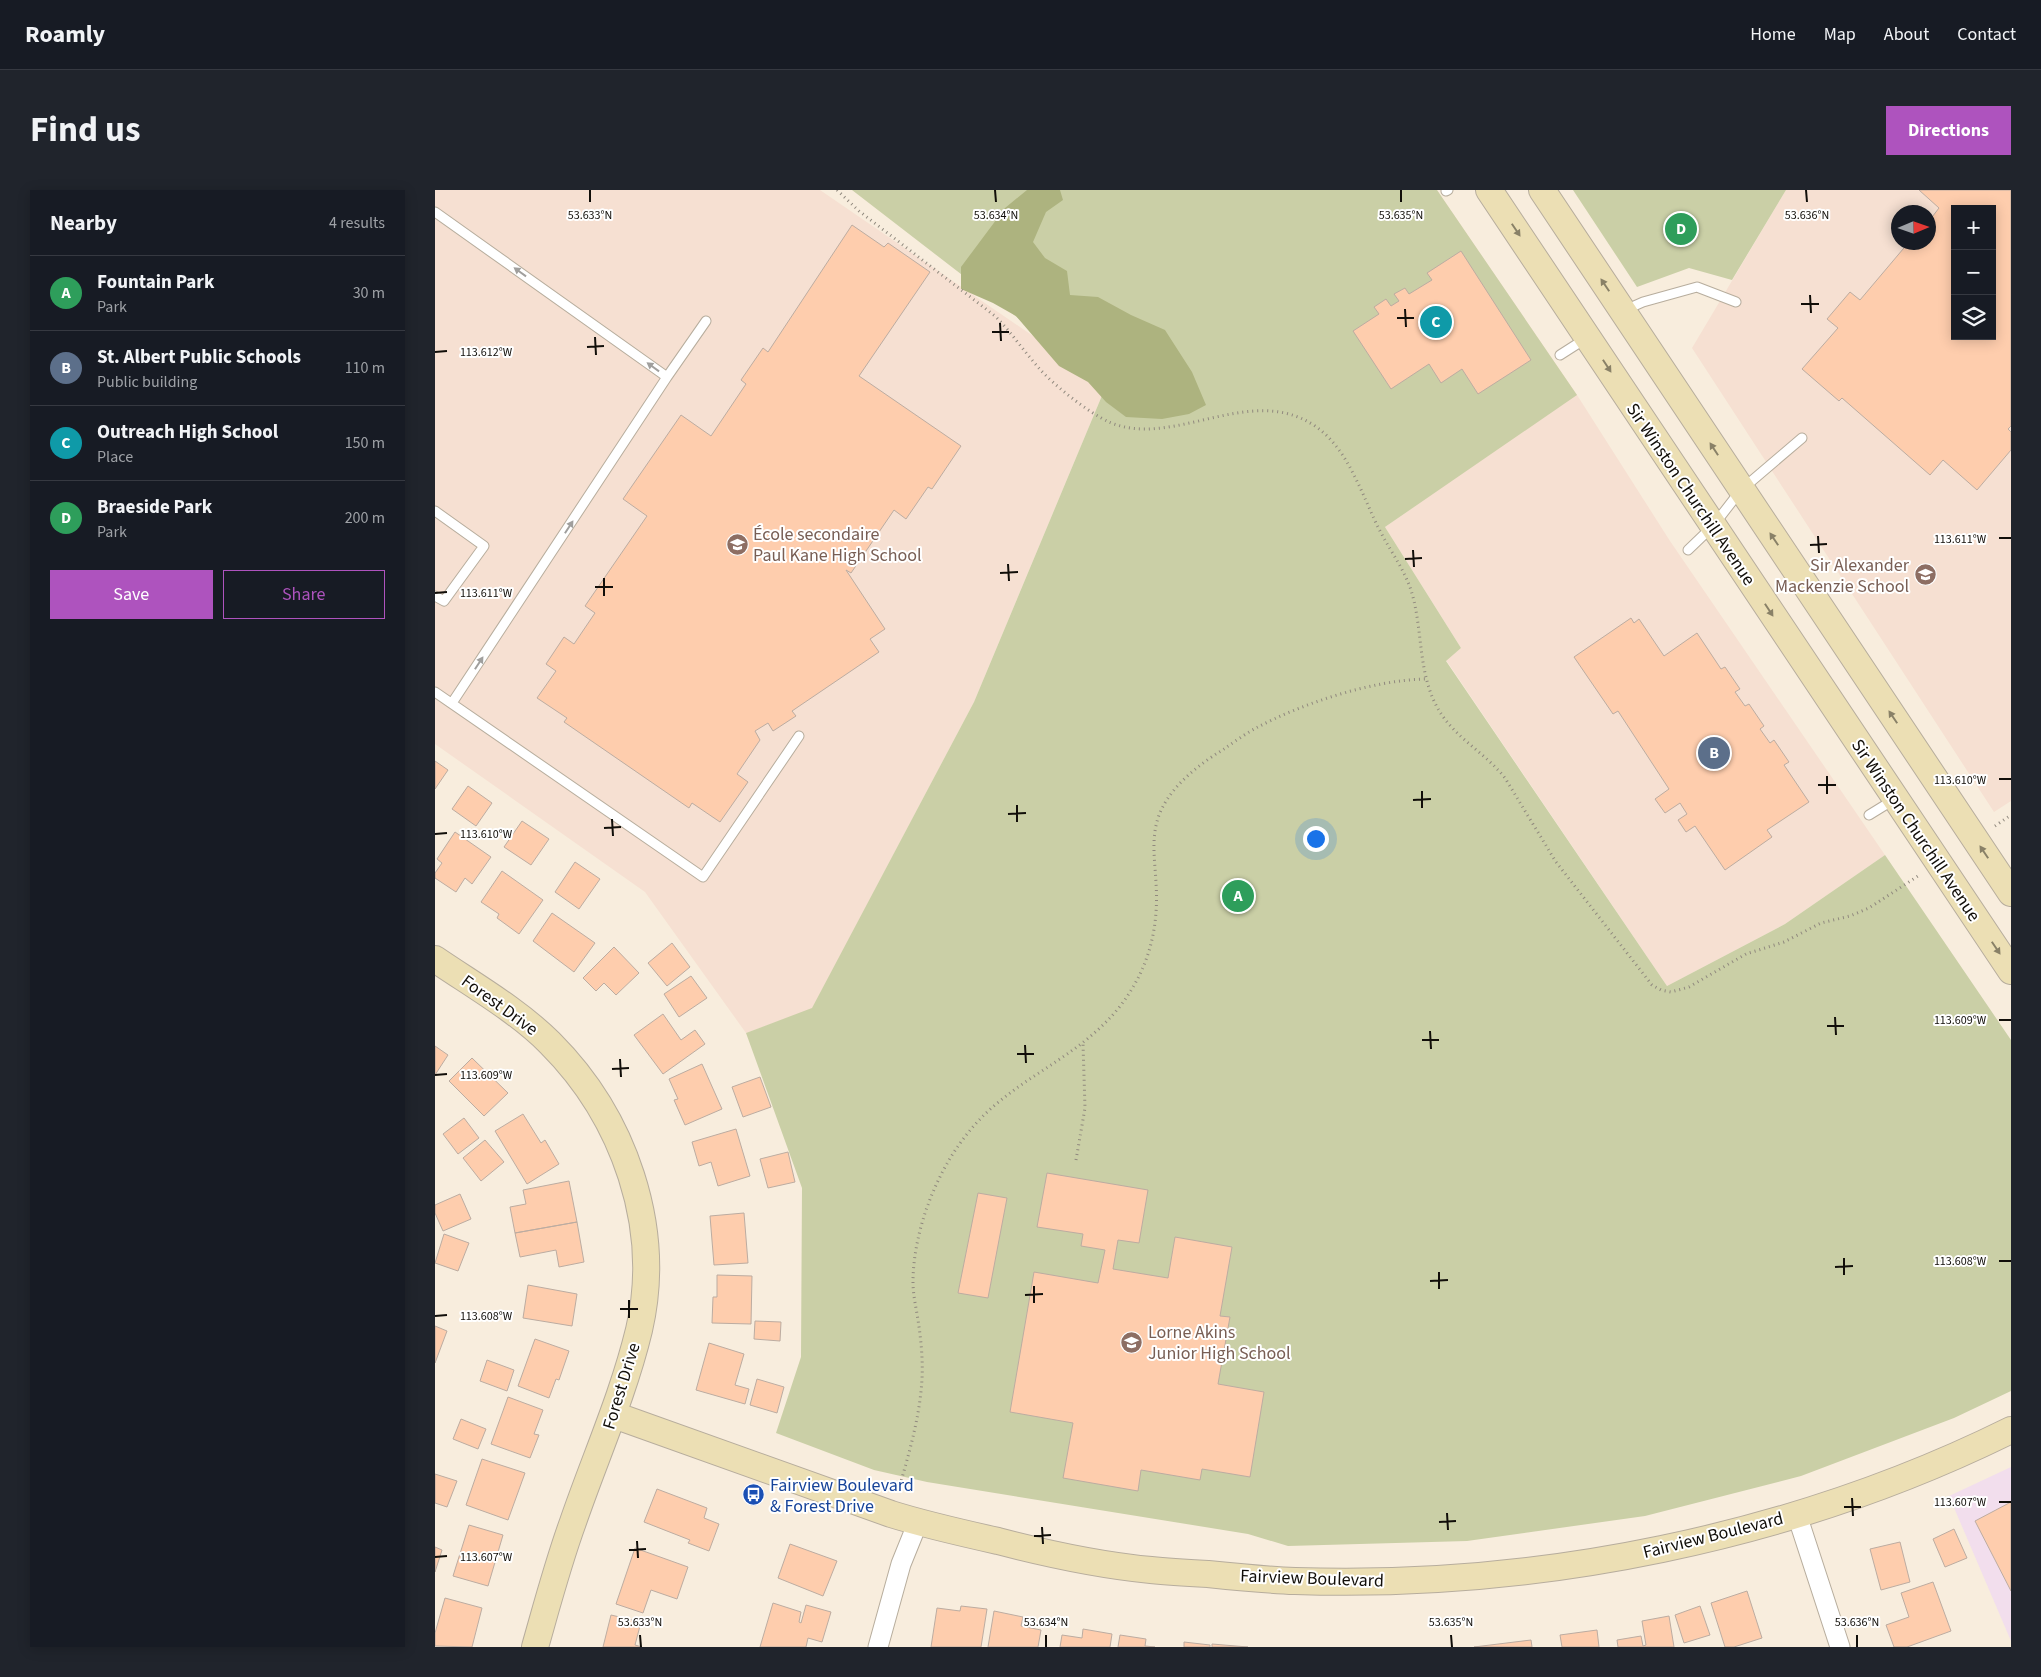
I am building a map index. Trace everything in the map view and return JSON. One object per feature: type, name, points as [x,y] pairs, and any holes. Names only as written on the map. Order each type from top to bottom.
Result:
[{"type":"street","name":"Sir Winston Churchill Avenue","points":[[1489,190],[2011,971]]},
{"type":"street","points":[[1542,190],[2011,893]]},
{"type":"street","name":"Forest Drive","points":[[435,959],[527,1023],[569,1062],[587,1085],[617,1138],[629,1168],[638,1200],[643,1232],[644,1297],[639,1330],[614,1415],[573,1522],[535,1647]]},
{"type":"street","name":"Fairview Boulevard","points":[[614,1415],[891,1514],[1055,1555],[1149,1570],[1294,1581],[1367,1582],[1452,1578],[1592,1562],[1671,1547],[1797,1515],[1933,1464],[2011,1430]]},
{"type":"street","points":[[1797,1515],[1840,1647]]},
{"type":"street","points":[[878,1647],[901,1564],[918,1522]]},
{"type":"lane","points":[[435,212],[667,378]]},
{"type":"lane","points":[[1623,311],[1643,302],[1697,287],[1735,302]]},
{"type":"lane","points":[[452,703],[706,321]]},
{"type":"lane","points":[[1560,355],[1588,337]]},
{"type":"lane","points":[[1688,550],[1713,526],[1741,490],[1802,438]]},
{"type":"lane","points":[[435,511],[484,546],[444,601],[435,596]]},
{"type":"lane","points":[[435,692],[703,877],[799,736]]},
{"type":"lane","points":[[1869,815],[1895,799]]},
{"type":"path","points":[[837,190],[859,211],[995,316],[1047,377],[1092,412],[1107,421],[1129,428],[1149,429],[1265,410],[1293,415],[1321,430],[1345,459],[1379,530],[1405,575],[1416,612],[1426,679],[1440,712],[1454,732],[1501,773],[1556,862],[1652,985],[1661,990],[1671,992],[1689,987],[1746,954],[1784,942],[1821,924],[1865,910],[1919,875]]},
{"type":"path","points":[[899,1485],[916,1424],[922,1378],[921,1341],[913,1284],[914,1264],[925,1212],[941,1173],[966,1135],[995,1105],[1083,1044],[1123,1001],[1145,964],[1156,925],[1156,881],[1153,858],[1156,826],[1158,817],[1176,788],[1204,762],[1255,728],[1293,711],[1329,697],[1383,684],[1408,679],[1426,679]]},
{"type":"path","points":[[1993,827],[2011,815]]},
{"type":"path","points":[[1076,1160],[1085,1108],[1083,1044]]},
{"type":"shaded area","name":"École secondaire Paul Kane High School","points":[[435,190],[820,190],[1106,386],[974,702],[812,1009],[746,1033],[645,892],[435,744]]},
{"type":"shaded area","points":[[1437,190],[1577,395],[1670,541],[1885,855],[1785,924],[1667,986],[1446,660],[1461,648],[1385,527],[1415,506]]},
{"type":"shaded area","name":"Sir Alexander Mackenzie School","points":[[1786,190],[2011,190],[2011,801],[1994,812],[1692,348]]},
{"type":"shaded area","points":[[2011,1467],[2011,1641],[1949,1496]]},
{"type":"green space","points":[[852,190],[1437,190],[1577,395],[1385,527],[1461,648],[1446,661],[1667,986],[1785,924],[1885,855],[2011,1040],[2011,1391],[1954,1418],[1801,1476],[1645,1516],[1467,1541],[1288,1546],[1248,1534],[927,1482],[874,1470],[776,1433],[801,1357],[802,1188],[746,1033],[812,1008],[974,702],[1106,386]]},
{"type":"green space","points":[[1027,190],[1060,190],[1063,200],[1046,212],[1033,242],[1045,258],[1067,271],[1070,295],[1098,297],[1131,315],[1165,330],[1192,372],[1206,405],[1189,414],[1162,419],[1126,417],[1106,402],[1088,382],[1059,366],[1016,316],[993,303],[961,289],[961,267],[1005,208]]},
{"type":"green space","points":[[1573,190],[1786,190],[1732,280],[1689,268],[1637,287]]},
{"type":"building","points":[[1919,190],[2011,190],[2011,426],[2008,429],[2011,432],[2011,450],[1977,490],[1943,460],[1930,475],[1842,398],[1839,401],[1802,369],[1838,328],[1827,319],[1850,292],[1860,300],[1902,250],[1936,250],[1936,212],[1939,208]]},
{"type":"building","points":[[852,225],[884,247],[888,243],[930,272],[859,376],[961,446],[932,489],[928,487],[906,519],[894,510],[851,573],[846,570],[885,629],[870,639],[879,652],[792,711],[796,716],[773,731],[768,723],[755,731],[760,740],[737,774],[748,782],[720,822],[692,803],[689,808],[564,722],[567,718],[537,698],[556,671],[546,664],[564,637],[574,644],[595,613],[585,606],[647,516],[623,499],[681,415],[711,436],[746,384],[741,380],[763,348],[768,352]]},
{"type":"building","points":[[1461,251],[1531,360],[1478,394],[1462,369],[1441,383],[1429,364],[1391,389],[1353,331],[1379,314],[1374,307],[1386,299],[1391,306],[1399,301],[1394,294],[1405,288],[1409,294],[1432,280],[1427,273]]},
{"type":"building","points":[[1631,618],[1634,623],[1639,619],[1664,656],[1697,633],[1721,669],[1725,667],[1740,689],[1735,692],[1745,706],[1749,704],[1764,726],[1760,729],[1770,743],[1774,740],[1789,762],[1784,765],[1809,802],[1767,830],[1772,837],[1725,870],[1695,826],[1686,832],[1678,820],[1687,814],[1680,803],[1665,813],[1655,799],[1669,789],[1618,711],[1613,714],[1574,657]]},
{"type":"building","points":[[435,761],[448,770],[435,789]]},
{"type":"building","points":[[468,786],[492,803],[476,826],[452,809]]},
{"type":"building","points":[[522,821],[549,839],[531,865],[504,847]]},
{"type":"building","points":[[455,832],[491,857],[472,884],[465,878],[456,892],[435,878],[435,873],[442,863],[437,859]]},
{"type":"building","points":[[575,862],[600,879],[579,909],[555,892]]},
{"type":"building","points":[[502,871],[543,900],[519,934],[497,918],[499,914],[481,902]]},
{"type":"building","points":[[552,913],[595,943],[574,972],[533,941]]},
{"type":"building","points":[[672,943],[690,967],[667,986],[648,963]]},
{"type":"building","points":[[614,947],[639,973],[616,995],[604,983],[596,991],[583,978]]},
{"type":"building","points":[[691,976],[707,998],[679,1017],[664,994]]},
{"type":"building","points":[[663,1014],[681,1040],[695,1030],[705,1044],[663,1074],[634,1035]]},
{"type":"building","points":[[435,1046],[448,1055],[435,1075]]},
{"type":"building","points":[[472,1058],[508,1093],[484,1116],[449,1081]]},
{"type":"building","points":[[702,1064],[722,1109],[685,1125],[674,1100],[678,1099],[669,1079]]},
{"type":"building","points":[[760,1077],[771,1107],[743,1117],[732,1087]]},
{"type":"building","points":[[523,1114],[541,1143],[545,1140],[559,1164],[527,1184],[495,1131]]},
{"type":"building","points":[[464,1118],[479,1138],[458,1154],[443,1134]]},
{"type":"building","points":[[736,1129],[750,1176],[718,1186],[711,1162],[699,1166],[692,1142]]},
{"type":"building","points":[[485,1140],[504,1162],[481,1181],[463,1158]]},
{"type":"building","points":[[788,1152],[795,1182],[768,1188],[760,1159]]},
{"type":"building","points":[[1047,1173],[1148,1190],[1139,1243],[1118,1240],[1113,1269],[1168,1278],[1175,1237],[1232,1247],[1220,1316],[1230,1317],[1218,1384],[1264,1392],[1250,1477],[1202,1469],[1200,1480],[1141,1470],[1138,1491],[1063,1478],[1073,1423],[1010,1412],[1034,1272],[1098,1283],[1105,1250],[1081,1246],[1083,1234],[1037,1227]]},
{"type":"building","points":[[569,1181],[577,1222],[515,1233],[510,1207],[526,1204],[523,1190]]},
{"type":"building","points":[[978,1193],[1007,1198],[988,1298],[958,1293]]},
{"type":"building","points":[[460,1194],[471,1219],[443,1231],[435,1213],[435,1205]]},
{"type":"building","points":[[744,1213],[748,1263],[714,1265],[710,1216]]},
{"type":"building","points":[[577,1222],[584,1262],[559,1267],[556,1250],[520,1257],[515,1233]]},
{"type":"building","points":[[444,1234],[469,1243],[458,1271],[435,1263]]},
{"type":"building","points":[[717,1275],[752,1276],[751,1324],[712,1323],[713,1297],[717,1297]]},
{"type":"building","points":[[528,1285],[577,1294],[572,1326],[523,1318]]},
{"type":"building","points":[[755,1321],[781,1322],[780,1341],[754,1339]]},
{"type":"building","points":[[435,1326],[447,1331],[435,1363]]},
{"type":"building","points":[[535,1339],[569,1351],[559,1380],[556,1379],[549,1398],[518,1386]]},
{"type":"building","points":[[709,1343],[744,1354],[735,1385],[749,1389],[745,1404],[696,1390]]},
{"type":"building","points":[[487,1360],[514,1370],[507,1391],[480,1381]]},
{"type":"building","points":[[757,1379],[784,1387],[777,1413],[750,1405]]},
{"type":"building","points":[[508,1397],[543,1410],[534,1434],[539,1435],[530,1458],[491,1444]]},
{"type":"building","points":[[461,1419],[486,1429],[478,1449],[453,1439]]},
{"type":"building","points":[[482,1459],[525,1473],[508,1520],[466,1505]]},
{"type":"building","points":[[435,1474],[457,1481],[447,1507],[435,1503]]},
{"type":"building","points":[[657,1489],[707,1508],[704,1518],[719,1524],[709,1551],[688,1543],[690,1540],[644,1522]]},
{"type":"building","points":[[2011,1502],[2011,1591],[1975,1521]]},
{"type":"building","points":[[469,1525],[503,1535],[488,1586],[453,1576]]},
{"type":"building","points":[[1954,1529],[1967,1558],[1945,1567],[1933,1539]]},
{"type":"building","points":[[1900,1542],[1910,1582],[1881,1590],[1870,1549]]},
{"type":"building","points":[[790,1544],[837,1561],[823,1596],[778,1578]]},
{"type":"building","points":[[435,1547],[442,1550],[435,1572]]},
{"type":"building","points":[[635,1548],[688,1567],[677,1599],[651,1590],[643,1613],[616,1604]]},
{"type":"building","points":[[1933,1582],[1951,1631],[1907,1647],[1894,1647],[1886,1625],[1909,1617],[1901,1593]]},
{"type":"building","points":[[1747,1591],[1762,1638],[1734,1647],[1725,1647],[1711,1603]]},
{"type":"building","points":[[445,1598],[482,1608],[472,1647],[435,1646],[435,1633]]},
{"type":"building","points":[[773,1603],[801,1612],[799,1622],[801,1623],[806,1605],[831,1612],[822,1642],[808,1638],[806,1647],[760,1647]]},
{"type":"building","points":[[961,1606],[987,1609],[981,1647],[931,1647],[937,1608],[960,1611]]},
{"type":"building","points":[[1700,1606],[1710,1635],[1684,1643],[1675,1615]]},
{"type":"building","points":[[994,1611],[1023,1617],[1021,1626],[1041,1630],[1038,1647],[988,1647]]},
{"type":"building","points":[[611,1615],[641,1622],[635,1645],[642,1647],[603,1647]]},
{"type":"building","points":[[1669,1616],[1674,1647],[1618,1647],[1617,1640],[1641,1636],[1643,1646],[1646,1645],[1642,1621]]},
{"type":"building","points":[[1083,1629],[1112,1634],[1110,1647],[1060,1647],[1062,1635],[1082,1638]]},
{"type":"building","points":[[1597,1630],[1599,1647],[1562,1647],[1560,1635]]},
{"type":"building","points":[[1120,1635],[1146,1639],[1145,1646],[1155,1647],[1118,1647]]},
{"type":"building","points":[[1531,1640],[1532,1647],[1474,1647]]},
{"type":"building","points":[[1184,1642],[1210,1645],[1210,1647],[1184,1647]]},
{"type":"building","points":[[1212,1644],[1248,1647],[1212,1647]]},
{"type":"place","name":"Braeside Park","points":[[1681,229]]},
{"type":"place","name":"Outreach High School","points":[[1436,322]]},
{"type":"place","name":"École secondaire Paul Kane High School","points":[[737,544]]},
{"type":"place","name":"Sir Alexander Mackenzie School","points":[[1925,575]]},
{"type":"place","name":"St. Albert Public Schools","points":[[1714,753]]},
{"type":"place","name":"Fountain Park","points":[[1238,896]]},
{"type":"place","name":"Lorne Akins Junior High School","points":[[1132,1342]]},
{"type":"place","name":"Fairview Boulevard & Forest Drive","points":[[754,1495]]}]
